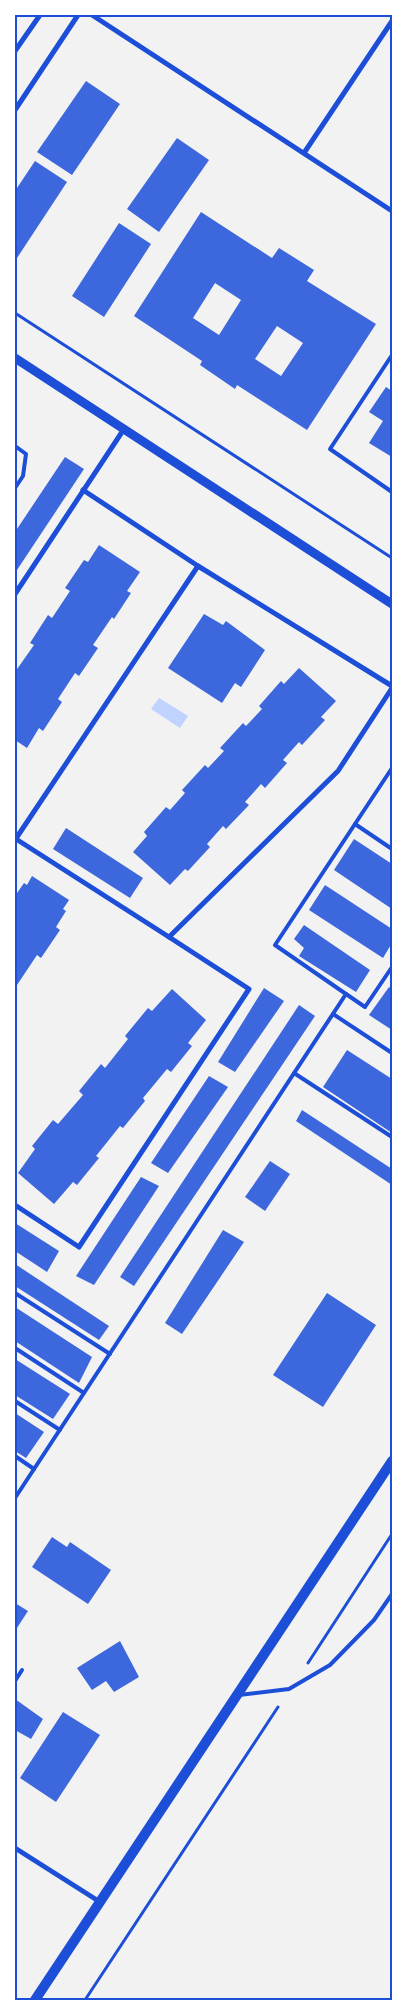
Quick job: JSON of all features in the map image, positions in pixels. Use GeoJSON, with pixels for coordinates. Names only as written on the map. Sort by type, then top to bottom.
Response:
{"type":"FeatureCollection","features":[{"type":"Feature","properties":{"kind":"main road"},"geometry":{"type":"LineString","coordinates":[[35,2000],[392,1461]]}},
{"type":"Feature","properties":{"kind":"street"},"geometry":{"type":"LineString","coordinates":[[15,51],[40,15]]}},
{"type":"Feature","properties":{"kind":"street"},"geometry":{"type":"LineString","coordinates":[[15,110],[78,15]]}},
{"type":"Feature","properties":{"kind":"street"},"geometry":{"type":"LineString","coordinates":[[92,15],[392,210]]}},
{"type":"Feature","properties":{"kind":"street"},"geometry":{"type":"LineString","coordinates":[[304,153],[392,21]]}},
{"type":"Feature","properties":{"kind":"street"},"geometry":{"type":"LineString","coordinates":[[15,358],[392,604]]}},
{"type":"Feature","properties":{"kind":"street"},"geometry":{"type":"LineString","coordinates":[[15,594],[124,429]]}},
{"type":"Feature","properties":{"kind":"street"},"geometry":{"type":"LineString","coordinates":[[83,490],[198,566],[392,687],[338,771],[169,938]]}},
{"type":"Feature","properties":{"kind":"street"},"geometry":{"type":"LineString","coordinates":[[15,1206],[80,1247],[249,989],[15,839],[198,566]]}},
{"type":"Feature","properties":{"kind":"street"},"geometry":{"type":"LineString","coordinates":[[15,1848],[100,1902]]}},
{"type":"Feature","properties":{"kind":"lane"},"geometry":{"type":"LineString","coordinates":[[392,355],[330,449],[392,492]]}},
{"type":"Feature","properties":{"kind":"lane"},"geometry":{"type":"LineString","coordinates":[[15,446],[26,454],[23,476],[15,488]]}},
{"type":"Feature","properties":{"kind":"lane"},"geometry":{"type":"LineString","coordinates":[[392,768],[275,945],[365,1007],[392,967]]}},
{"type":"Feature","properties":{"kind":"lane"},"geometry":{"type":"LineString","coordinates":[[355,824],[392,849]]}},
{"type":"Feature","properties":{"kind":"lane"},"geometry":{"type":"LineString","coordinates":[[15,1498],[346,994]]}},
{"type":"Feature","properties":{"kind":"lane"},"geometry":{"type":"LineString","coordinates":[[333,1014],[392,1053]]}},
{"type":"Feature","properties":{"kind":"lane"},"geometry":{"type":"LineString","coordinates":[[294,1073],[392,1137]]}},
{"type":"Feature","properties":{"kind":"lane"},"geometry":{"type":"LineString","coordinates":[[15,1293],[110,1354]]}},
{"type":"Feature","properties":{"kind":"lane"},"geometry":{"type":"LineString","coordinates":[[15,1348],[84,1393]]}},
{"type":"Feature","properties":{"kind":"lane"},"geometry":{"type":"LineString","coordinates":[[15,1401],[60,1430]]}},
{"type":"Feature","properties":{"kind":"lane"},"geometry":{"type":"LineString","coordinates":[[15,1456],[34,1469]]}},
{"type":"Feature","properties":{"kind":"lane"},"geometry":{"type":"LineString","coordinates":[[236,1696],[289,1690],[330,1665],[374,1620],[392,1594]]}},
{"type":"Feature","properties":{"kind":"lane"},"geometry":{"type":"LineString","coordinates":[[15,1681],[22,1670]]}},
{"type":"Feature","properties":{"kind":"path"},"geometry":{"type":"LineString","coordinates":[[15,312],[392,558]]}},
{"type":"Feature","properties":{"kind":"path"},"geometry":{"type":"LineString","coordinates":[[308,1663],[392,1534]]}},
{"type":"Feature","properties":{"kind":"path"},"geometry":{"type":"LineString","coordinates":[[85,2000],[278,1707]]}},
{"type":"Feature","properties":{"kind":"water"},"geometry":{"type":"Polygon","coordinates":[[[159,698],[188,716],[180,728],[151,709],[159,698]]]}},
{"type":"Feature","properties":{"kind":"building"},"geometry":{"type":"Polygon","coordinates":[[[86,81],[120,104],[72,175],[37,152],[86,81]]]}},
{"type":"Feature","properties":{"kind":"building"},"geometry":{"type":"Polygon","coordinates":[[[177,138],[209,160],[159,232],[127,209],[177,138]]]}},
{"type":"Feature","properties":{"kind":"building"},"geometry":{"type":"Polygon","coordinates":[[[35,161],[67,182],[17,258],[15,256],[15,191],[35,161]]]}},
{"type":"Feature","properties":{"kind":"building"},"geometry":{"type":"Polygon","coordinates":[[[201,212],[272,258],[279,248],[314,270],[307,281],[376,324],[307,430],[237,385],[235,389],[200,365],[202,361],[134,316],[201,212]],[[215,283],[193,318],[219,335],[241,300],[215,283]],[[277,326],[255,359],[281,376],[303,343],[277,326]]]}},
{"type":"Feature","properties":{"kind":"building"},"geometry":{"type":"Polygon","coordinates":[[[119,223],[151,244],[104,317],[72,296],[119,223]]]}},
{"type":"Feature","properties":{"kind":"building"},"geometry":{"type":"Polygon","coordinates":[[[386,387],[392,391],[392,457],[369,443],[383,421],[369,412],[386,387]]]}},
{"type":"Feature","properties":{"kind":"building"},"geometry":{"type":"Polygon","coordinates":[[[65,457],[84,469],[15,573],[15,532],[65,457]]]}},
{"type":"Feature","properties":{"kind":"building"},"geometry":{"type":"Polygon","coordinates":[[[99,545],[140,572],[127,591],[131,593],[114,619],[112,617],[93,645],[98,648],[79,676],[75,673],[58,699],[62,702],[43,731],[39,728],[27,748],[15,740],[15,672],[34,645],[30,643],[48,615],[52,618],[70,591],[65,588],[84,560],[88,562],[99,545]]]}},
{"type":"Feature","properties":{"kind":"building"},"geometry":{"type":"Polygon","coordinates":[[[204,614],[223,625],[226,621],[265,650],[241,687],[235,683],[222,703],[168,668],[204,614]]]}},
{"type":"Feature","properties":{"kind":"building"},"geometry":{"type":"Polygon","coordinates":[[[299,668],[336,701],[321,717],[325,720],[302,745],[299,742],[283,760],[287,763],[265,788],[261,784],[245,802],[249,805],[226,829],[223,826],[207,844],[210,847],[188,871],[185,869],[170,885],[133,852],[147,836],[144,832],[166,807],[170,810],[185,793],[182,790],[205,765],[208,768],[224,751],[220,748],[243,723],[246,726],[262,709],[259,706],[281,681],[284,684],[299,668]]]}},
{"type":"Feature","properties":{"kind":"building"},"geometry":{"type":"Polygon","coordinates":[[[66,828],[143,878],[130,898],[53,849],[66,828]]]}},
{"type":"Feature","properties":{"kind":"building"},"geometry":{"type":"Polygon","coordinates":[[[354,839],[392,864],[392,909],[334,870],[354,839]]]}},
{"type":"Feature","properties":{"kind":"building"},"geometry":{"type":"Polygon","coordinates":[[[32,876],[69,900],[63,909],[66,911],[56,927],[60,930],[41,958],[37,955],[15,988],[15,896],[24,883],[27,885],[32,876]]]}},
{"type":"Feature","properties":{"kind":"building"},"geometry":{"type":"Polygon","coordinates":[[[325,885],[392,929],[392,943],[383,958],[309,910],[325,885]]]}},
{"type":"Feature","properties":{"kind":"building"},"geometry":{"type":"Polygon","coordinates":[[[304,925],[370,970],[356,992],[299,956],[304,948],[294,939],[304,925]]]}},
{"type":"Feature","properties":{"kind":"building"},"geometry":{"type":"Polygon","coordinates":[[[389,987],[392,989],[392,1030],[369,1015],[389,987]]]}},
{"type":"Feature","properties":{"kind":"building"},"geometry":{"type":"Polygon","coordinates":[[[264,988],[284,1001],[235,1072],[218,1062],[264,988]]]}},
{"type":"Feature","properties":{"kind":"building"},"geometry":{"type":"Polygon","coordinates":[[[172,989],[206,1020],[188,1043],[192,1046],[171,1072],[167,1069],[143,1098],[145,1101],[123,1128],[120,1126],[96,1156],[99,1158],[77,1185],[73,1182],[54,1204],[18,1173],[35,1149],[32,1146],[53,1120],[58,1124],[83,1095],[79,1091],[101,1064],[105,1068],[128,1039],[125,1036],[148,1008],[152,1011],[172,989]]]}},
{"type":"Feature","properties":{"kind":"building"},"geometry":{"type":"Polygon","coordinates":[[[299,1005],[315,1016],[134,1286],[120,1277],[299,1005]]]}},
{"type":"Feature","properties":{"kind":"building"},"geometry":{"type":"Polygon","coordinates":[[[347,1050],[392,1079],[392,1133],[323,1087],[347,1050]]]}},
{"type":"Feature","properties":{"kind":"building"},"geometry":{"type":"Polygon","coordinates":[[[209,1076],[228,1087],[168,1173],[151,1163],[209,1076]]]}},
{"type":"Feature","properties":{"kind":"building"},"geometry":{"type":"Polygon","coordinates":[[[302,1110],[392,1169],[392,1185],[296,1121],[302,1110]]]}},
{"type":"Feature","properties":{"kind":"building"},"geometry":{"type":"Polygon","coordinates":[[[270,1161],[290,1174],[265,1211],[245,1197],[270,1161]]]}},
{"type":"Feature","properties":{"kind":"building"},"geometry":{"type":"Polygon","coordinates":[[[141,1177],[159,1186],[94,1285],[76,1276],[141,1177]]]}},
{"type":"Feature","properties":{"kind":"building"},"geometry":{"type":"Polygon","coordinates":[[[15,1223],[59,1251],[47,1272],[15,1251],[15,1223]]]}},
{"type":"Feature","properties":{"kind":"building"},"geometry":{"type":"Polygon","coordinates":[[[223,1230],[244,1242],[182,1334],[165,1323],[223,1230]]]}},
{"type":"Feature","properties":{"kind":"building"},"geometry":{"type":"Polygon","coordinates":[[[15,1264],[109,1326],[99,1340],[15,1286],[15,1264]]]}},
{"type":"Feature","properties":{"kind":"building"},"geometry":{"type":"Polygon","coordinates":[[[327,1293],[376,1325],[323,1407],[273,1375],[327,1293]]]}},
{"type":"Feature","properties":{"kind":"building"},"geometry":{"type":"Polygon","coordinates":[[[15,1307],[92,1357],[79,1383],[15,1341],[15,1307]]]}},
{"type":"Feature","properties":{"kind":"building"},"geometry":{"type":"Polygon","coordinates":[[[15,1359],[70,1394],[53,1419],[15,1395],[15,1359]]]}},
{"type":"Feature","properties":{"kind":"building"},"geometry":{"type":"Polygon","coordinates":[[[15,1413],[44,1432],[26,1458],[15,1451],[15,1413]]]}},
{"type":"Feature","properties":{"kind":"building"},"geometry":{"type":"Polygon","coordinates":[[[52,1537],[67,1547],[70,1542],[111,1570],[88,1604],[32,1567],[52,1537]]]}},
{"type":"Feature","properties":{"kind":"building"},"geometry":{"type":"Polygon","coordinates":[[[15,1603],[28,1611],[15,1631],[15,1603]]]}},
{"type":"Feature","properties":{"kind":"building"},"geometry":{"type":"Polygon","coordinates":[[[120,1641],[139,1677],[114,1692],[106,1681],[92,1690],[77,1668],[120,1641]]]}},
{"type":"Feature","properties":{"kind":"building"},"geometry":{"type":"Polygon","coordinates":[[[15,1699],[43,1719],[31,1739],[15,1730],[15,1699]]]}},
{"type":"Feature","properties":{"kind":"building"},"geometry":{"type":"Polygon","coordinates":[[[63,1712],[100,1735],[56,1802],[20,1778],[63,1712]]]}}]}
